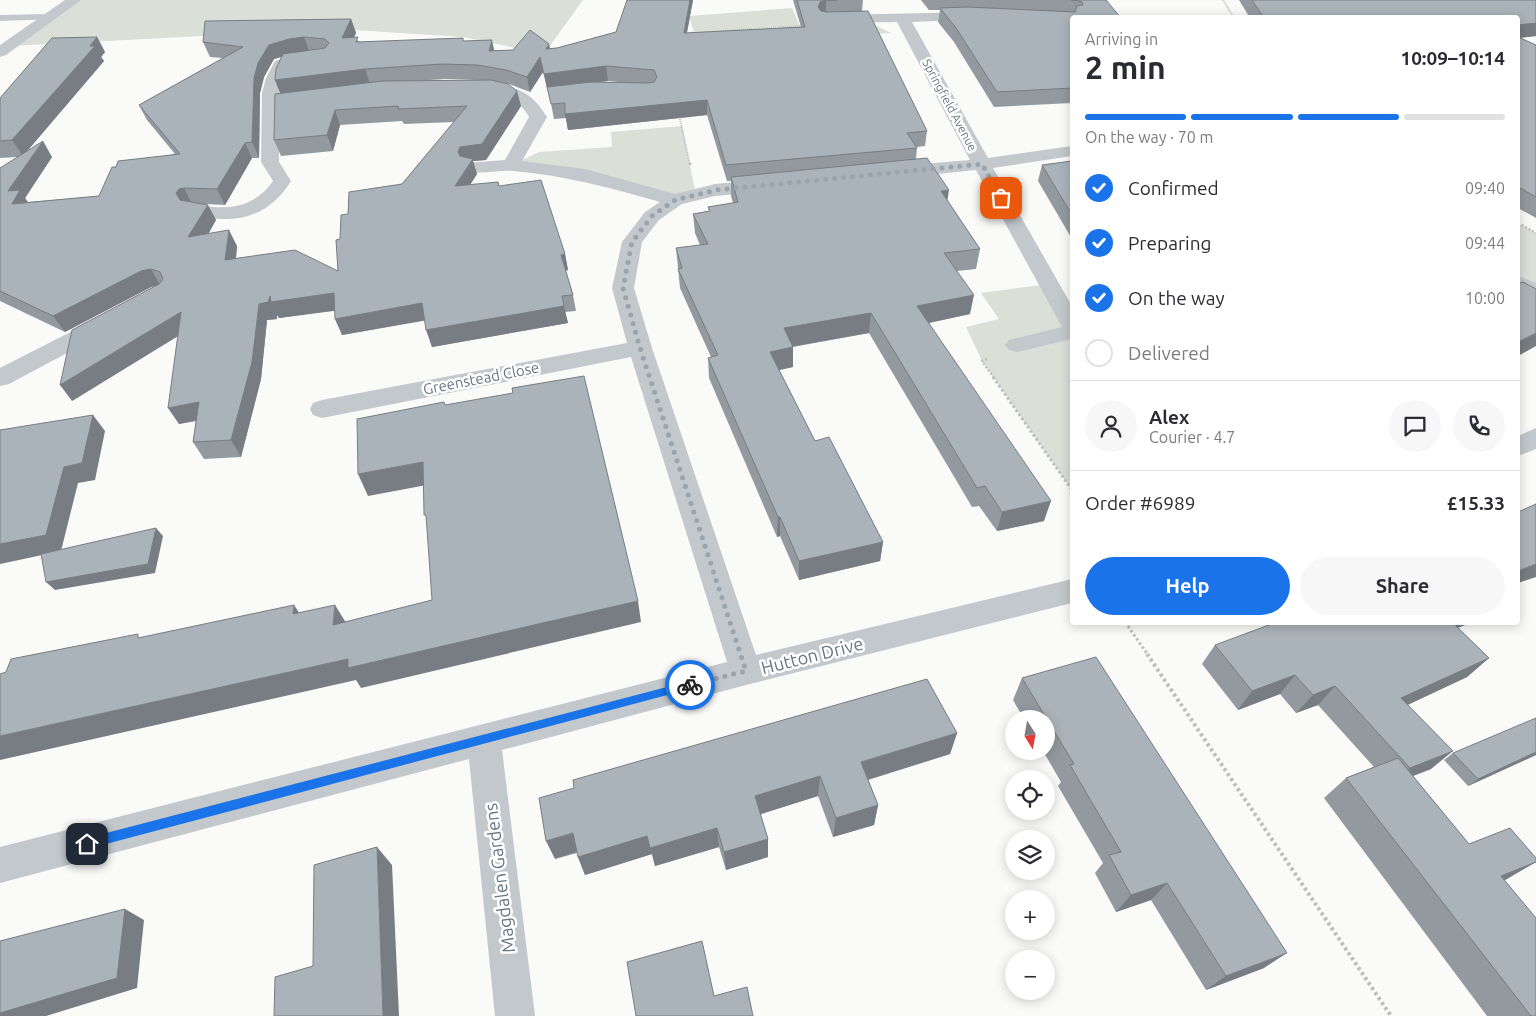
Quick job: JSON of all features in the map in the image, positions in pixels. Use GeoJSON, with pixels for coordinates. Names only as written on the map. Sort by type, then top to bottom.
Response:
{"type":"FeatureCollection","features":[{"type":"Feature","properties":{"kind":"street"},"geometry":{"type":"LineString","coordinates":[[0,52],[74,0]]}},
{"type":"Feature","properties":{"kind":"street"},"geometry":{"type":"LineString","coordinates":[[826,20],[966,15],[995,16]]}},
{"type":"Feature","properties":{"kind":"street","name":"Springfield Avenue"},"geometry":{"type":"LineString","coordinates":[[902,17],[1070,321]]}},
{"type":"Feature","properties":{"kind":"street"},"geometry":{"type":"LineString","coordinates":[[196,210],[228,215],[256,206],[275,193],[282,181],[270,162],[270,96],[273,80],[281,64],[291,60],[324,58]]}},
{"type":"Feature","properties":{"kind":"street"},"geometry":{"type":"LineString","coordinates":[[463,87],[500,90],[514,93],[528,100],[538,117],[511,165]]}},
{"type":"Feature","properties":{"kind":"street"},"geometry":{"type":"LineString","coordinates":[[271,103],[331,95]]}},
{"type":"Feature","properties":{"kind":"street"},"geometry":{"type":"LineString","coordinates":[[528,100],[545,96]]}},
{"type":"Feature","properties":{"kind":"street"},"geometry":{"type":"LineString","coordinates":[[873,174],[982,164],[1070,151]]}},
{"type":"Feature","properties":{"kind":"street"},"geometry":{"type":"LineString","coordinates":[[472,168],[511,165],[585,175],[686,197]]}},
{"type":"Feature","properties":{"kind":"street"},"geometry":{"type":"LineString","coordinates":[[746,671],[640,348],[623,288],[632,242],[652,216],[686,197],[716,190],[784,183]]}},
{"type":"Feature","properties":{"kind":"street"},"geometry":{"type":"LineString","coordinates":[[1520,283],[1536,292]]}},
{"type":"Feature","properties":{"kind":"street"},"geometry":{"type":"LineString","coordinates":[[0,378],[126,312]]}},
{"type":"Feature","properties":{"kind":"street"},"geometry":{"type":"LineString","coordinates":[[1017,345],[1070,332]]}},
{"type":"Feature","properties":{"kind":"street","name":"Greenstead Close"},"geometry":{"type":"LineString","coordinates":[[322,408],[640,348]]}},
{"type":"Feature","properties":{"kind":"street"},"geometry":{"type":"LineString","coordinates":[[1520,446],[1536,437]]}},
{"type":"Feature","properties":{"kind":"street","name":"Hutton Drive"},"geometry":{"type":"LineString","coordinates":[[0,866],[746,671],[1070,592]]}},
{"type":"Feature","properties":{"kind":"street","name":"Magdalen Gardens"},"geometry":{"type":"LineString","coordinates":[[484,740],[515,1016]]}},
{"type":"Feature","properties":{"kind":"lane"},"geometry":{"type":"LineString","coordinates":[[0,18],[51,17]]}},
{"type":"Feature","properties":{"kind":"path"},"geometry":{"type":"LineString","coordinates":[[1223,0],[1232,15]]}},
{"type":"Feature","properties":{"kind":"path"},"geometry":{"type":"LineString","coordinates":[[713,32],[828,24],[826,20]]}},
{"type":"Feature","properties":{"kind":"path"},"geometry":{"type":"LineString","coordinates":[[679,113],[686,197]]}},
{"type":"Feature","properties":{"kind":"path"},"geometry":{"type":"LineString","coordinates":[[1520,224],[1536,233]]}},
{"type":"Feature","properties":{"kind":"path"},"geometry":{"type":"LineString","coordinates":[[1017,345],[982,361],[1070,487]]}},
{"type":"Feature","properties":{"kind":"path"},"geometry":{"type":"LineString","coordinates":[[1127,625],[1391,1016]]}},
{"type":"Feature","properties":{"kind":"shaded area"},"geometry":{"type":"Polygon","coordinates":[[[74,0],[583,0],[544,54],[463,37],[338,29],[10,46],[74,0]]]}},
{"type":"Feature","properties":{"kind":"shaded area"},"geometry":{"type":"Polygon","coordinates":[[[792,8],[800,26],[869,22],[891,33],[783,40],[778,27],[694,33],[689,16],[792,8]]]}},
{"type":"Feature","properties":{"kind":"shaded area"},"geometry":{"type":"Polygon","coordinates":[[[682,126],[696,195],[675,200],[511,165],[539,152],[612,147],[611,132],[682,126]]]}},
{"type":"Feature","properties":{"kind":"shaded area"},"geometry":{"type":"Polygon","coordinates":[[[1520,224],[1536,233],[1536,292],[1520,283],[1520,224]]]}},
{"type":"Feature","properties":{"kind":"shaded area"},"geometry":{"type":"Polygon","coordinates":[[[1049,284],[1070,321],[1070,487],[982,361],[966,327],[999,319],[981,293],[1049,284]]]}},
{"type":"Feature","properties":{"kind":"building"},"geometry":{"type":"Polygon","coordinates":[[[627,0],[690,0],[684,33],[805,27],[797,0],[826,0],[820,2],[818,7],[821,11],[827,12],[868,11],[927,131],[907,133],[917,148],[726,165],[707,100],[565,114],[565,103],[551,104],[547,87],[591,82],[648,83],[654,82],[657,77],[654,70],[606,66],[544,74],[540,57],[527,77],[506,70],[477,65],[442,64],[365,69],[275,80],[276,69],[283,54],[325,48],[329,43],[325,39],[304,37],[289,39],[269,45],[258,63],[254,78],[252,142],[245,143],[217,189],[184,188],[179,189],[176,193],[180,200],[208,205],[188,237],[229,230],[225,260],[295,250],[338,271],[336,240],[340,239],[341,215],[348,214],[349,192],[402,184],[467,106],[399,109],[398,106],[335,110],[327,135],[274,140],[275,94],[382,81],[491,80],[508,84],[517,91],[482,144],[460,147],[458,152],[460,156],[473,159],[455,186],[498,182],[499,186],[541,180],[565,254],[561,255],[573,295],[562,296],[564,306],[426,330],[422,303],[335,319],[334,293],[271,302],[270,296],[268,302],[259,304],[252,362],[231,440],[193,442],[199,402],[168,408],[181,312],[60,385],[72,330],[159,284],[163,279],[160,272],[151,269],[141,271],[53,316],[0,291],[0,168],[43,141],[8,191],[20,190],[12,204],[99,196],[112,167],[116,167],[118,161],[180,154],[139,105],[243,47],[203,42],[205,21],[351,19],[342,38],[358,37],[356,42],[463,38],[463,41],[492,40],[489,51],[513,50],[530,30],[549,44],[546,49],[557,48],[616,32],[627,0]]]}},
{"type":"Feature","properties":{"kind":"building"},"geometry":{"type":"Polygon","coordinates":[[[1075,0],[1106,0],[1118,15],[1070,15],[1070,88],[997,92],[956,28],[940,8],[968,7],[1075,12],[1077,6],[1083,5],[1082,2],[1075,0]]]}},
{"type":"Feature","properties":{"kind":"building"},"geometry":{"type":"Polygon","coordinates":[[[1252,0],[1536,0],[1536,23],[1520,25],[1520,15],[1262,15],[1252,0]]]}},
{"type":"Feature","properties":{"kind":"building"},"geometry":{"type":"Polygon","coordinates":[[[97,37],[90,46],[95,46],[12,140],[0,141],[0,98],[52,38],[97,37]]]}},
{"type":"Feature","properties":{"kind":"building"},"geometry":{"type":"Polygon","coordinates":[[[1520,38],[1536,45],[1536,197],[1520,188],[1520,38]]]}},
{"type":"Feature","properties":{"kind":"building"},"geometry":{"type":"Polygon","coordinates":[[[927,158],[949,190],[941,191],[980,249],[944,253],[974,295],[917,306],[1051,501],[1002,512],[985,486],[977,488],[871,313],[784,328],[793,347],[770,352],[815,441],[829,437],[883,542],[799,561],[708,358],[718,355],[678,269],[682,268],[676,248],[708,244],[693,214],[710,211],[708,207],[738,202],[731,177],[927,158]]]}},
{"type":"Feature","properties":{"kind":"building"},"geometry":{"type":"Polygon","coordinates":[[[1070,161],[1070,212],[1042,165],[1070,161]]]}},
{"type":"Feature","properties":{"kind":"building"},"geometry":{"type":"Polygon","coordinates":[[[1523,282],[1536,289],[1536,333],[1520,341],[1520,283],[1523,282]]]}},
{"type":"Feature","properties":{"kind":"building"},"geometry":{"type":"Polygon","coordinates":[[[584,376],[638,601],[348,668],[348,659],[0,736],[0,674],[6,672],[11,659],[138,634],[138,638],[294,605],[293,614],[335,605],[333,625],[432,600],[426,515],[424,515],[423,462],[358,474],[357,419],[444,402],[445,405],[513,393],[512,388],[584,376]]]}},
{"type":"Feature","properties":{"kind":"building"},"geometry":{"type":"Polygon","coordinates":[[[93,415],[82,463],[64,467],[46,535],[0,544],[0,430],[93,415]]]}},
{"type":"Feature","properties":{"kind":"building"},"geometry":{"type":"Polygon","coordinates":[[[1536,504],[1536,564],[1520,570],[1520,511],[1536,504]]]}},
{"type":"Feature","properties":{"kind":"building"},"geometry":{"type":"Polygon","coordinates":[[[156,528],[148,564],[46,582],[41,554],[156,528]]]}},
{"type":"Feature","properties":{"kind":"building"},"geometry":{"type":"Polygon","coordinates":[[[1269,625],[1455,625],[1489,658],[1401,698],[1453,751],[1410,768],[1335,686],[1313,695],[1295,675],[1252,691],[1215,645],[1269,625]]]}},
{"type":"Feature","properties":{"kind":"building"},"geometry":{"type":"Polygon","coordinates":[[[1096,657],[1287,953],[1226,976],[1167,883],[1131,895],[1109,855],[1121,852],[1070,765],[1074,764],[1055,733],[1055,710],[1041,710],[1022,678],[1096,657]]]}},
{"type":"Feature","properties":{"kind":"building"},"geometry":{"type":"Polygon","coordinates":[[[927,679],[957,733],[861,762],[878,805],[836,818],[820,776],[755,796],[768,839],[724,852],[717,828],[650,848],[647,836],[578,857],[573,833],[546,841],[539,798],[574,788],[573,780],[927,679]]]}},
{"type":"Feature","properties":{"kind":"building"},"geometry":{"type":"Polygon","coordinates":[[[1536,718],[1536,752],[1478,779],[1453,753],[1536,718]]]}},
{"type":"Feature","properties":{"kind":"building"},"geometry":{"type":"Polygon","coordinates":[[[1398,758],[1469,844],[1510,828],[1536,858],[1536,862],[1501,876],[1536,918],[1536,1016],[1531,1016],[1346,778],[1398,758]]]}},
{"type":"Feature","properties":{"kind":"building"},"geometry":{"type":"Polygon","coordinates":[[[377,847],[383,1016],[274,1016],[275,977],[313,966],[314,865],[377,847]]]}},
{"type":"Feature","properties":{"kind":"building"},"geometry":{"type":"Polygon","coordinates":[[[125,909],[117,978],[0,1013],[0,941],[125,909]]]}},
{"type":"Feature","properties":{"kind":"building"},"geometry":{"type":"Polygon","coordinates":[[[702,941],[714,996],[747,987],[753,1016],[636,1016],[627,962],[702,941]]]}},
{"type":"Feature","properties":{"kind":"way so far"},"geometry":{"type":"LineString","coordinates":[[690,685],[746,671],[640,348],[623,288],[632,242],[652,216],[675,200],[716,190],[982,164],[1001,198]]}},
{"type":"Feature","properties":{"kind":"route"},"geometry":{"type":"LineString","coordinates":[[87,844],[690,685]]}}]}
